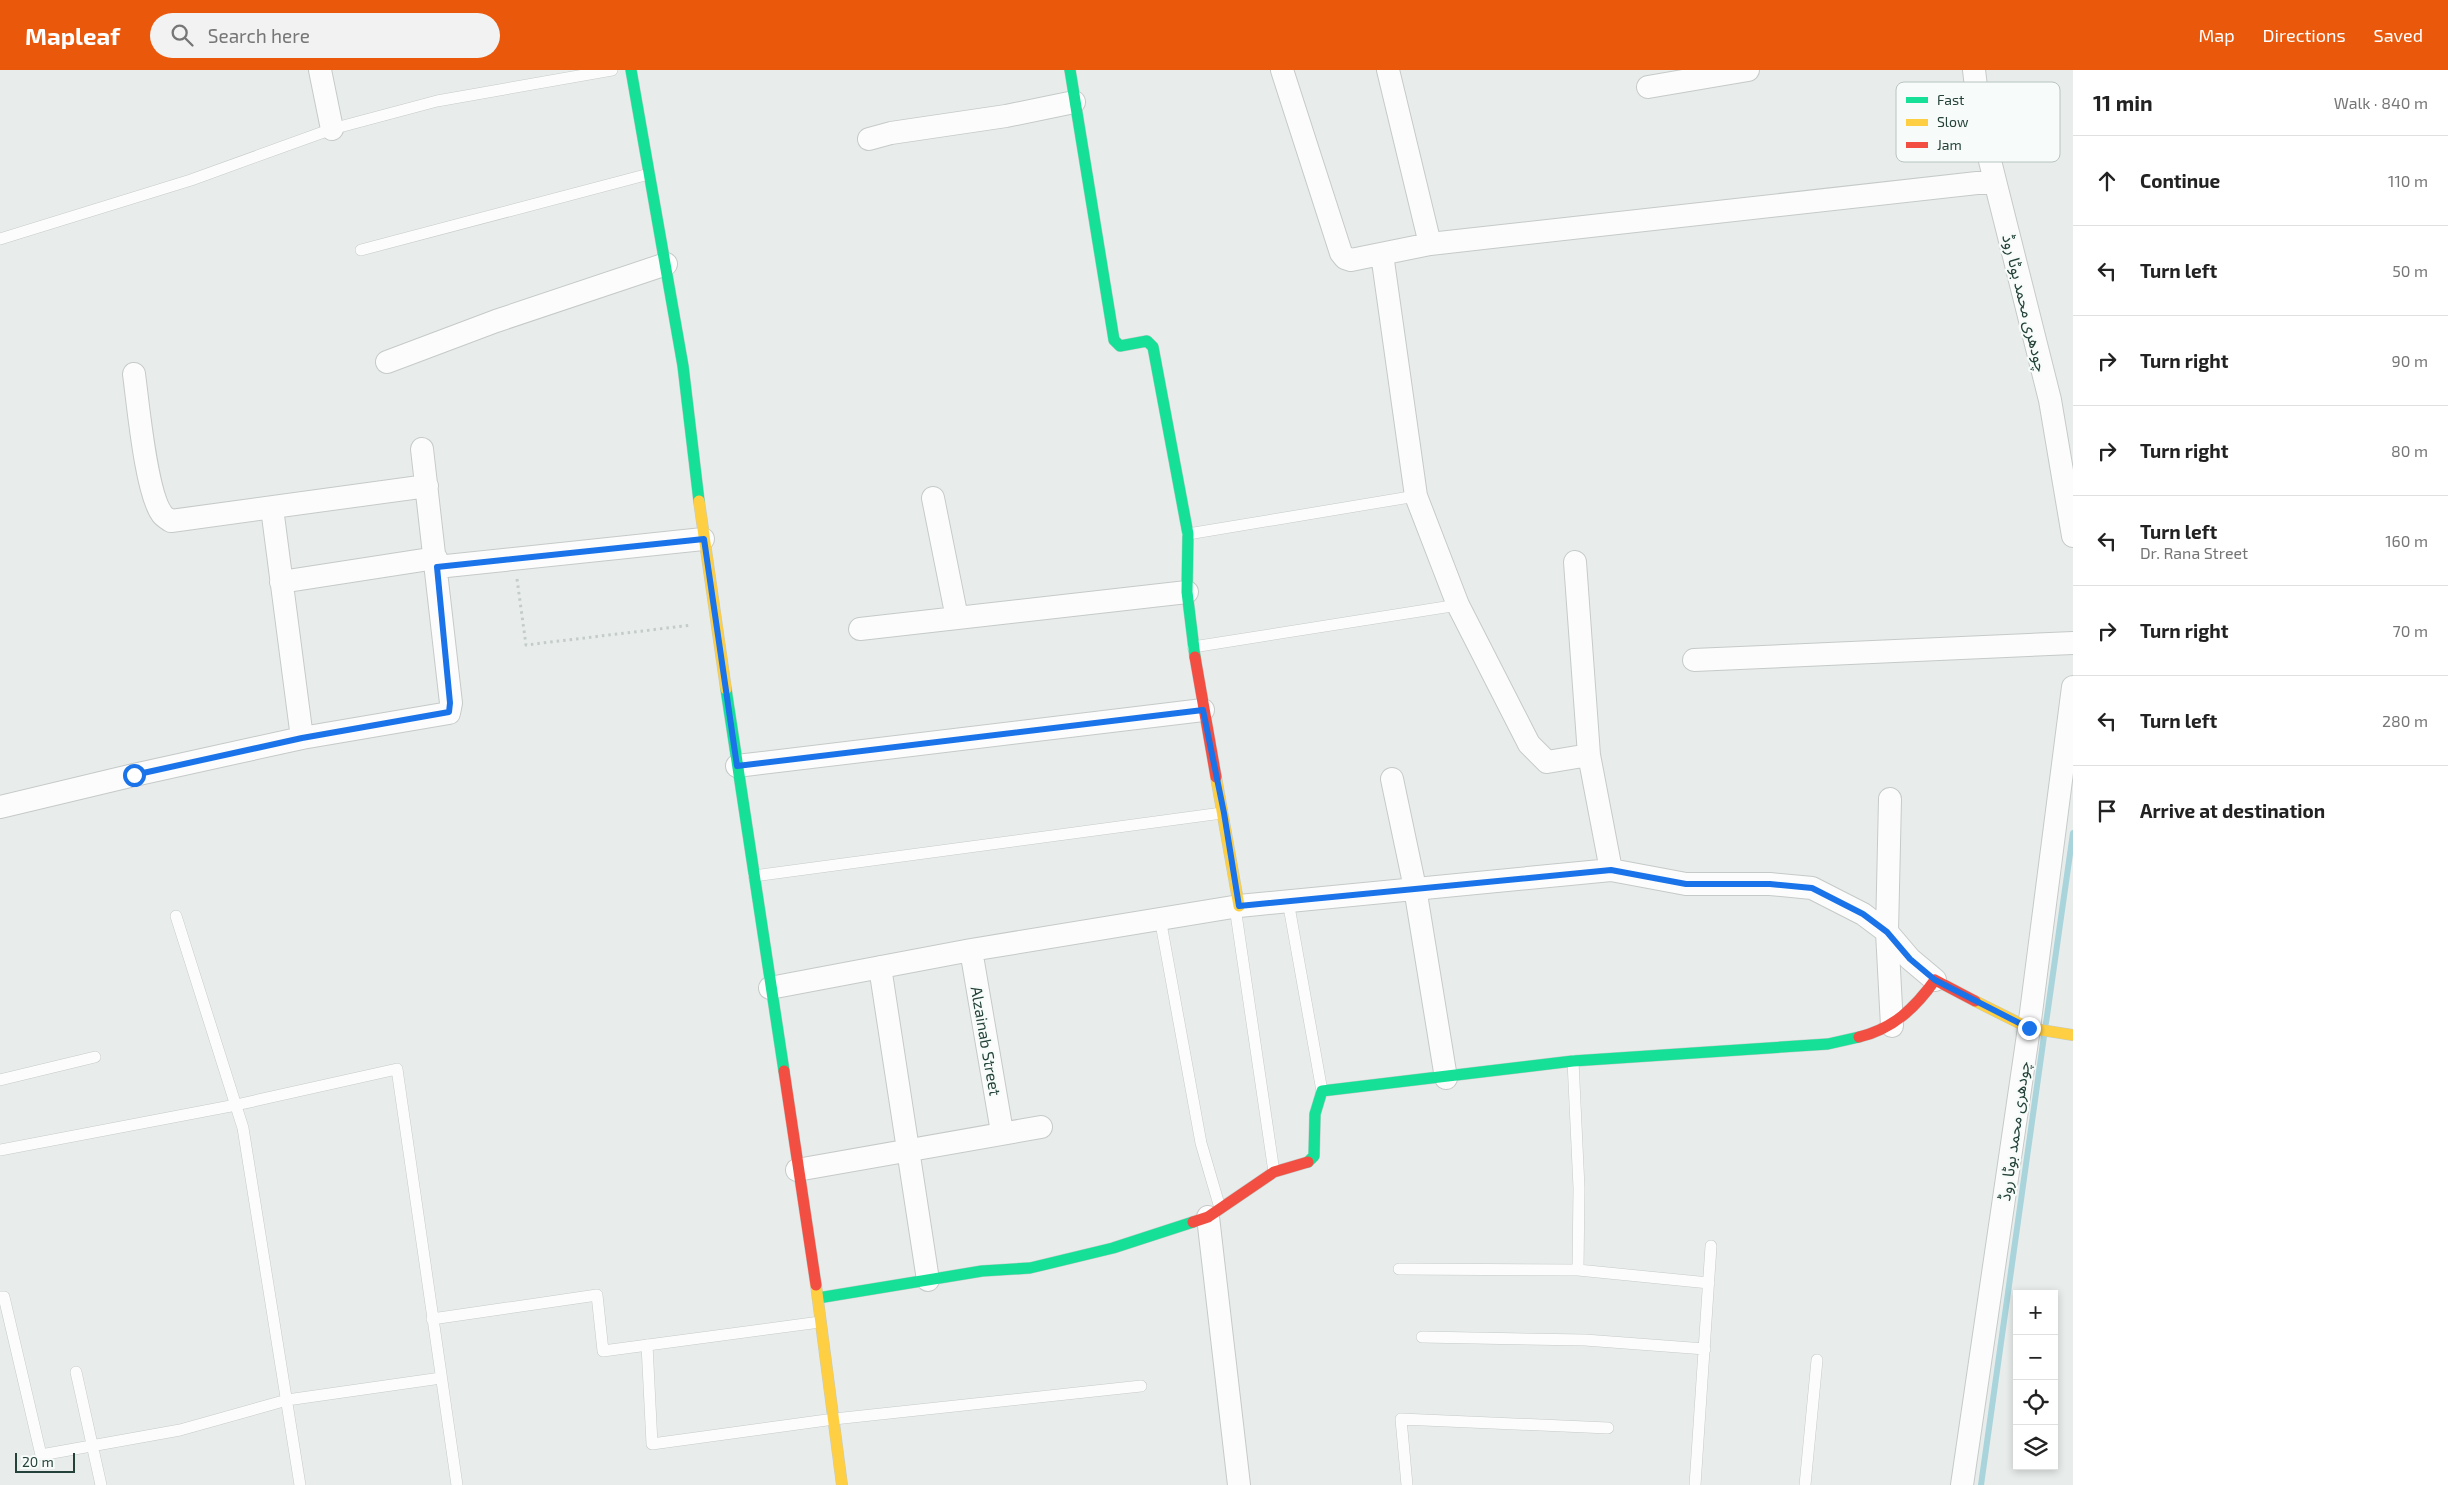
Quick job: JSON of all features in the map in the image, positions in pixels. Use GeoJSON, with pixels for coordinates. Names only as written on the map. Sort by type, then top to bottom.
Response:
{"type":"FeatureCollection","features":[{"type":"Feature","properties":{"kind":"street"},"geometry":{"type":"LineString","coordinates":[[320,70],[332,129]]}},
{"type":"Feature","properties":{"kind":"street"},"geometry":{"type":"LineString","coordinates":[[631,70],[651,173],[683,366],[704,539],[818,1298],[842,1485]]}},
{"type":"Feature","properties":{"kind":"street"},"geometry":{"type":"LineString","coordinates":[[1070,70],[1114,340],[1120,346],[1148,341],[1153,347],[1188,534],[1186,592],[1193,647],[1203,710],[1224,813],[1237,907]]}},
{"type":"Feature","properties":{"kind":"street"},"geometry":{"type":"LineString","coordinates":[[1282,70],[1341,253],[1345,258],[1351,260],[1430,244],[1995,181]]}},
{"type":"Feature","properties":{"kind":"street"},"geometry":{"type":"LineString","coordinates":[[1388,70],[1430,244]]}},
{"type":"Feature","properties":{"kind":"street"},"geometry":{"type":"LineString","coordinates":[[1648,87],[1748,70]]}},
{"type":"Feature","properties":{"kind":"street"},"geometry":{"type":"LineString","coordinates":[[868,139],[891,133],[1006,116],[1074,102]]}},
{"type":"Feature","properties":{"kind":"street","name":"چودھری محمد بوٹا روڈ"},"geometry":{"type":"LineString","coordinates":[[1990,162],[2050,400],[2073,536]]}},
{"type":"Feature","properties":{"kind":"street"},"geometry":{"type":"LineString","coordinates":[[1382,254],[1416,496],[1458,605],[1529,744],[1546,762],[1589,755]]}},
{"type":"Feature","properties":{"kind":"street"},"geometry":{"type":"LineString","coordinates":[[387,362],[496,322],[666,264]]}},
{"type":"Feature","properties":{"kind":"street"},"geometry":{"type":"LineString","coordinates":[[134,374],[148,474],[157,505],[162,515],[171,521],[427,486]]}},
{"type":"Feature","properties":{"kind":"street"},"geometry":{"type":"LineString","coordinates":[[0,807],[302,738],[449,712],[450,703],[436,563],[422,449]]}},
{"type":"Feature","properties":{"kind":"street"},"geometry":{"type":"LineString","coordinates":[[933,498],[957,618]]}},
{"type":"Feature","properties":{"kind":"street"},"geometry":{"type":"LineString","coordinates":[[272,508],[302,738]]}},
{"type":"Feature","properties":{"kind":"street"},"geometry":{"type":"LineString","coordinates":[[281,582],[436,563],[514,559],[704,539]]}},
{"type":"Feature","properties":{"kind":"street"},"geometry":{"type":"LineString","coordinates":[[1575,562],[1589,755],[1611,870]]}},
{"type":"Feature","properties":{"kind":"street"},"geometry":{"type":"LineString","coordinates":[[860,629],[1186,592]]}},
{"type":"Feature","properties":{"kind":"street"},"geometry":{"type":"LineString","coordinates":[[1694,660],[2073,643]]}},
{"type":"Feature","properties":{"kind":"street","name":"چودھری محمد بوٹا روڈ"},"geometry":{"type":"LineString","coordinates":[[1962,1485],[2029,1028],[2073,687]]}},
{"type":"Feature","properties":{"kind":"street"},"geometry":{"type":"LineString","coordinates":[[737,766],[1203,710]]}},
{"type":"Feature","properties":{"kind":"street"},"geometry":{"type":"LineString","coordinates":[[1392,779],[1415,888],[1446,1078]]}},
{"type":"Feature","properties":{"kind":"street"},"geometry":{"type":"LineString","coordinates":[[1890,799],[1887,932],[1892,1026]]}},
{"type":"Feature","properties":{"kind":"street"},"geometry":{"type":"LineString","coordinates":[[770,988],[971,950],[1237,907],[1611,870],[1686,884],[1770,884],[1812,888],[1863,914],[1887,932],[1910,959],[1935,980],[2029,1028],[2069,1034]]}},
{"type":"Feature","properties":{"kind":"street","name":"Alzainab Street"},"geometry":{"type":"LineString","coordinates":[[971,950],[1002,1132]]}},
{"type":"Feature","properties":{"kind":"street"},"geometry":{"type":"LineString","coordinates":[[880,967],[928,1280]]}},
{"type":"Feature","properties":{"kind":"street"},"geometry":{"type":"LineString","coordinates":[[818,1298],[982,1271],[1030,1268],[1113,1248],[1214,1213],[1274,1172],[1306,1163],[1314,1156],[1316,1110],[1318,1097],[1322,1091],[1446,1078],[1573,1061],[1828,1044],[1865,1037],[1892,1026],[1919,1004],[1935,980]]}},
{"type":"Feature","properties":{"kind":"street"},"geometry":{"type":"LineString","coordinates":[[798,1170],[1002,1132],[1041,1127]]}},
{"type":"Feature","properties":{"kind":"street"},"geometry":{"type":"LineString","coordinates":[[1214,1213],[1239,1485]]}},
{"type":"Feature","properties":{"kind":"lane"},"geometry":{"type":"LineString","coordinates":[[0,240],[191,180],[332,129],[437,101],[612,70]]}},
{"type":"Feature","properties":{"kind":"lane"},"geometry":{"type":"LineString","coordinates":[[361,250],[651,173]]}},
{"type":"Feature","properties":{"kind":"lane"},"geometry":{"type":"LineString","coordinates":[[1188,534],[1416,496]]}},
{"type":"Feature","properties":{"kind":"lane"},"geometry":{"type":"LineString","coordinates":[[1193,647],[1458,605]]}},
{"type":"Feature","properties":{"kind":"lane"},"geometry":{"type":"LineString","coordinates":[[754,876],[1224,813]]}},
{"type":"Feature","properties":{"kind":"lane"},"geometry":{"type":"LineString","coordinates":[[1288,901],[1322,1091]]}},
{"type":"Feature","properties":{"kind":"lane"},"geometry":{"type":"LineString","coordinates":[[1237,907],[1274,1172]]}},
{"type":"Feature","properties":{"kind":"lane"},"geometry":{"type":"LineString","coordinates":[[176,916],[243,1128],[300,1485]]}},
{"type":"Feature","properties":{"kind":"lane"},"geometry":{"type":"LineString","coordinates":[[1160,918],[1214,1213]]}},
{"type":"Feature","properties":{"kind":"lane"},"geometry":{"type":"LineString","coordinates":[[0,1080],[95,1056]]}},
{"type":"Feature","properties":{"kind":"lane"},"geometry":{"type":"LineString","coordinates":[[1573,1061],[1579,1188],[1578,1270]]}},
{"type":"Feature","properties":{"kind":"lane"},"geometry":{"type":"LineString","coordinates":[[0,1150],[236,1105],[396,1069],[457,1485]]}},
{"type":"Feature","properties":{"kind":"lane"},"geometry":{"type":"LineString","coordinates":[[1695,1485],[1711,1246]]}},
{"type":"Feature","properties":{"kind":"lane"},"geometry":{"type":"LineString","coordinates":[[1399,1269],[1578,1270],[1709,1283]]}},
{"type":"Feature","properties":{"kind":"lane"},"geometry":{"type":"LineString","coordinates":[[432,1319],[597,1296],[603,1351],[820,1322]]}},
{"type":"Feature","properties":{"kind":"lane"},"geometry":{"type":"LineString","coordinates":[[0,1297],[4,1297],[41,1454],[180,1430],[287,1400],[441,1378]]}},
{"type":"Feature","properties":{"kind":"lane"},"geometry":{"type":"LineString","coordinates":[[1422,1337],[1585,1340],[1705,1349]]}},
{"type":"Feature","properties":{"kind":"lane"},"geometry":{"type":"LineString","coordinates":[[647,1345],[652,1444],[834,1419],[1141,1386]]}},
{"type":"Feature","properties":{"kind":"lane"},"geometry":{"type":"LineString","coordinates":[[1805,1485],[1816,1360]]}},
{"type":"Feature","properties":{"kind":"lane"},"geometry":{"type":"LineString","coordinates":[[76,1372],[101,1485]]}},
{"type":"Feature","properties":{"kind":"lane"},"geometry":{"type":"LineString","coordinates":[[1407,1485],[1401,1419],[1608,1428]]}},
{"type":"Feature","properties":{"kind":"path"},"geometry":{"type":"LineString","coordinates":[[514,559],[526,645],[716,622]]}},
{"type":"Feature","properties":{"kind":"waterway"},"geometry":{"type":"LineString","coordinates":[[2046,1023],[2073,833]]}},
{"type":"Feature","properties":{"kind":"waterway"},"geometry":{"type":"LineString","coordinates":[[1981,1485],[2044,1036]]}},
{"type":"Feature","properties":{"kind":"traffic: fast"},"geometry":{"type":"LineString","coordinates":[[631,70],[683,366],[699,501]]}},
{"type":"Feature","properties":{"kind":"traffic: fast"},"geometry":{"type":"LineString","coordinates":[[1070,70],[1114,340],[1120,346],[1147,341],[1153,347],[1188,534],[1187,592],[1195,657]]}},
{"type":"Feature","properties":{"kind":"traffic: fast"},"geometry":{"type":"LineString","coordinates":[[726,689],[784,1071]]}},
{"type":"Feature","properties":{"kind":"traffic: fast"},"geometry":{"type":"LineString","coordinates":[[1308,1162],[1314,1156],[1315,1114],[1322,1091],[1573,1061],[1828,1044],[1859,1037]]}},
{"type":"Feature","properties":{"kind":"traffic: fast"},"geometry":{"type":"LineString","coordinates":[[818,1298],[982,1271],[1030,1268],[1113,1248],[1193,1222]]}},
{"type":"Feature","properties":{"kind":"traffic: slow"},"geometry":{"type":"LineString","coordinates":[[699,501],[726,689]]}},
{"type":"Feature","properties":{"kind":"traffic: slow"},"geometry":{"type":"LineString","coordinates":[[1216,777],[1239,906]]}},
{"type":"Feature","properties":{"kind":"traffic: slow"},"geometry":{"type":"LineString","coordinates":[[1975,1001],[2029,1028],[2073,1035]]}},
{"type":"Feature","properties":{"kind":"traffic: slow"},"geometry":{"type":"LineString","coordinates":[[816,1285],[842,1485]]}},
{"type":"Feature","properties":{"kind":"traffic: jam"},"geometry":{"type":"LineString","coordinates":[[1195,657],[1216,777]]}},
{"type":"Feature","properties":{"kind":"traffic: jam"},"geometry":{"type":"LineString","coordinates":[[1859,1037],[1893,1023],[1919,1000],[1935,980],[1975,1001]]}},
{"type":"Feature","properties":{"kind":"traffic: jam"},"geometry":{"type":"LineString","coordinates":[[784,1071],[816,1285]]}},
{"type":"Feature","properties":{"kind":"traffic: jam"},"geometry":{"type":"LineString","coordinates":[[1193,1222],[1208,1217],[1274,1172],[1308,1162]]}},
{"type":"Feature","properties":{"kind":"route"},"geometry":{"type":"LineString","coordinates":[[134,775],[302,738],[436,716],[449,712],[450,703],[437,567],[704,539],[737,766],[1203,710],[1224,813],[1239,906],[1611,870],[1686,884],[1770,884],[1812,888],[1863,914],[1887,932],[1910,959],[1935,980],[2029,1028]]}}]}
